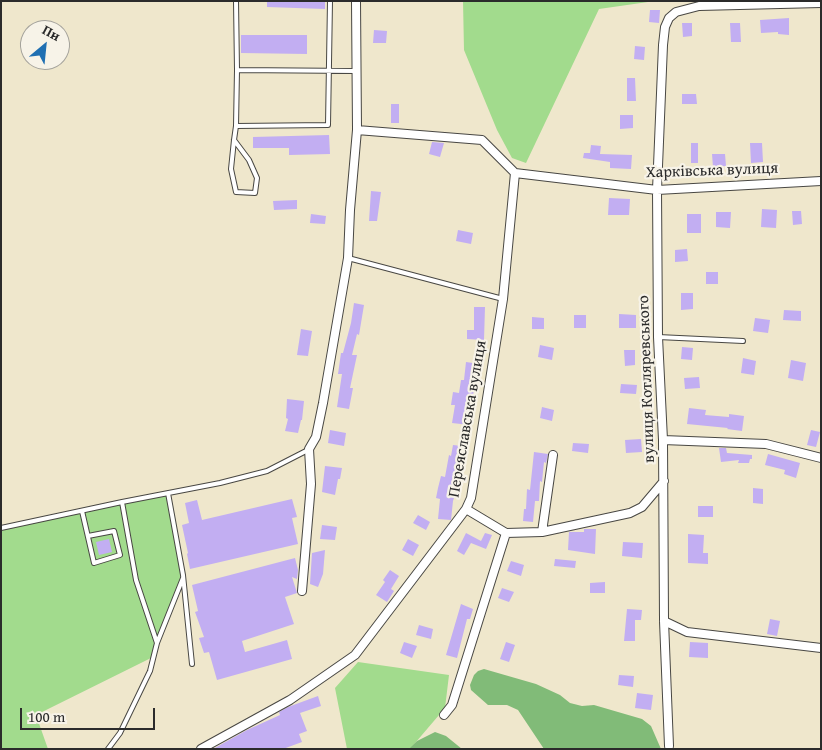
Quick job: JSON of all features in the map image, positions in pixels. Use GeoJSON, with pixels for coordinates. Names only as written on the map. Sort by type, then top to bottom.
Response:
{"type":"FeatureCollection","features":[{"type":"Feature","properties":{"kind":"street"},"geometry":{"type":"LineString","coordinates":[[302,591],[310,484],[309,449],[316,436],[323,403],[348,258],[357,130],[356,1]]}},
{"type":"Feature","properties":{"kind":"street"},"geometry":{"type":"LineString","coordinates":[[699,4],[821,3]]}},
{"type":"Feature","properties":{"kind":"street","name":"вулиця Котляревського"},"geometry":{"type":"LineString","coordinates":[[669,747],[664,621],[664,481],[658,337],[657,190],[665,27],[669,18],[676,12],[699,4]]}},
{"type":"Feature","properties":{"kind":"street"},"geometry":{"type":"LineString","coordinates":[[357,130],[482,140],[515,173]]}},
{"type":"Feature","properties":{"kind":"street","name":"Харківська вулиця"},"geometry":{"type":"LineString","coordinates":[[515,173],[657,190],[821,181]]}},
{"type":"Feature","properties":{"kind":"street","name":"Переяславська вулиця"},"geometry":{"type":"LineString","coordinates":[[201,749],[290,700],[355,655],[466,509],[471,498],[503,299],[515,173]]}},
{"type":"Feature","properties":{"kind":"street"},"geometry":{"type":"LineString","coordinates":[[663,440],[766,444],[821,458]]}},
{"type":"Feature","properties":{"kind":"street"},"geometry":{"type":"LineString","coordinates":[[542,532],[553,455]]}},
{"type":"Feature","properties":{"kind":"street"},"geometry":{"type":"LineString","coordinates":[[466,509],[506,533],[542,532],[630,514],[642,507],[664,481]]}},
{"type":"Feature","properties":{"kind":"street"},"geometry":{"type":"LineString","coordinates":[[444,716],[452,706],[506,533]]}},
{"type":"Feature","properties":{"kind":"street"},"geometry":{"type":"LineString","coordinates":[[664,621],[687,632],[821,648]]}},
{"type":"Feature","properties":{"kind":"lane"},"geometry":{"type":"LineString","coordinates":[[234,140],[249,160],[257,178],[255,193],[236,192],[231,169],[234,140],[236,126],[236,1]]}},
{"type":"Feature","properties":{"kind":"lane"},"geometry":{"type":"LineString","coordinates":[[236,126],[328,125],[330,1]]}},
{"type":"Feature","properties":{"kind":"lane"},"geometry":{"type":"LineString","coordinates":[[237,70],[356,71]]}},
{"type":"Feature","properties":{"kind":"lane"},"geometry":{"type":"LineString","coordinates":[[348,258],[503,299]]}},
{"type":"Feature","properties":{"kind":"lane"},"geometry":{"type":"LineString","coordinates":[[658,337],[743,341]]}},
{"type":"Feature","properties":{"kind":"lane"},"geometry":{"type":"LineString","coordinates":[[1,528],[220,483],[267,471],[309,449]]}},
{"type":"Feature","properties":{"kind":"lane"},"geometry":{"type":"LineString","coordinates":[[168,493],[183,575],[192,664]]}},
{"type":"Feature","properties":{"kind":"lane"},"geometry":{"type":"LineString","coordinates":[[122,502],[136,580],[157,643]]}},
{"type":"Feature","properties":{"kind":"lane"},"geometry":{"type":"LineString","coordinates":[[82,511],[94,563],[120,555],[114,531],[88,536]]}},
{"type":"Feature","properties":{"kind":"lane"},"geometry":{"type":"LineString","coordinates":[[108,749],[120,733],[150,671],[157,643],[183,575]]}},
{"type":"Feature","properties":{"kind":"green space"},"geometry":{"type":"Polygon","coordinates":[[[463,1],[655,1],[599,9],[526,163],[512,158],[497,130],[464,50],[463,1]]]}},
{"type":"Feature","properties":{"kind":"green space"},"geometry":{"type":"Polygon","coordinates":[[[168,493],[183,575],[157,643],[155,656],[36,715],[48,749],[1,749],[1,530],[168,493]]]}},
{"type":"Feature","properties":{"kind":"green space"},"geometry":{"type":"Polygon","coordinates":[[[358,662],[449,675],[445,708],[410,749],[347,749],[335,688],[358,662]]]}},
{"type":"Feature","properties":{"kind":"green space"},"geometry":{"type":"Polygon","coordinates":[[[484,669],[536,684],[560,695],[570,703],[582,706],[594,705],[642,719],[651,726],[661,749],[544,749],[518,710],[507,705],[488,705],[471,690],[470,685],[474,675],[484,669]]]}},
{"type":"Feature","properties":{"kind":"green space"},"geometry":{"type":"Polygon","coordinates":[[[435,732],[446,736],[462,749],[409,749],[417,741],[435,732]]]}},
{"type":"Feature","properties":{"kind":"building"},"geometry":{"type":"Polygon","coordinates":[[[267,1],[325,1],[325,9],[267,7],[267,1]]]}},
{"type":"Feature","properties":{"kind":"building"},"geometry":{"type":"Polygon","coordinates":[[[650,10],[660,10],[659,23],[649,22],[650,10]]]}},
{"type":"Feature","properties":{"kind":"building"},"geometry":{"type":"Polygon","coordinates":[[[789,18],[789,35],[778,34],[778,32],[761,33],[760,20],[789,18]]]}},
{"type":"Feature","properties":{"kind":"building"},"geometry":{"type":"Polygon","coordinates":[[[682,23],[692,23],[692,36],[683,37],[682,23]]]}},
{"type":"Feature","properties":{"kind":"building"},"geometry":{"type":"Polygon","coordinates":[[[730,23],[740,23],[741,42],[731,42],[730,23]]]}},
{"type":"Feature","properties":{"kind":"building"},"geometry":{"type":"Polygon","coordinates":[[[374,30],[387,31],[386,43],[373,43],[374,30]]]}},
{"type":"Feature","properties":{"kind":"building"},"geometry":{"type":"Polygon","coordinates":[[[241,35],[307,35],[307,54],[241,53],[241,35]]]}},
{"type":"Feature","properties":{"kind":"building"},"geometry":{"type":"Polygon","coordinates":[[[635,46],[645,47],[644,60],[634,59],[635,46]]]}},
{"type":"Feature","properties":{"kind":"building"},"geometry":{"type":"Polygon","coordinates":[[[627,78],[635,78],[636,101],[627,101],[627,78]]]}},
{"type":"Feature","properties":{"kind":"building"},"geometry":{"type":"Polygon","coordinates":[[[682,94],[696,94],[697,104],[682,104],[682,94]]]}},
{"type":"Feature","properties":{"kind":"building"},"geometry":{"type":"Polygon","coordinates":[[[391,104],[399,104],[399,123],[391,123],[391,104]]]}},
{"type":"Feature","properties":{"kind":"building"},"geometry":{"type":"Polygon","coordinates":[[[620,115],[633,115],[633,128],[620,129],[620,115]]]}},
{"type":"Feature","properties":{"kind":"building"},"geometry":{"type":"Polygon","coordinates":[[[329,135],[330,154],[289,155],[289,148],[253,148],[253,137],[329,135]]]}},
{"type":"Feature","properties":{"kind":"building"},"geometry":{"type":"Polygon","coordinates":[[[432,142],[444,143],[440,157],[429,154],[432,142]]]}},
{"type":"Feature","properties":{"kind":"building"},"geometry":{"type":"Polygon","coordinates":[[[691,143],[698,143],[698,163],[691,163],[691,143]]]}},
{"type":"Feature","properties":{"kind":"building"},"geometry":{"type":"Polygon","coordinates":[[[750,143],[762,143],[763,162],[751,163],[750,143]]]}},
{"type":"Feature","properties":{"kind":"building"},"geometry":{"type":"Polygon","coordinates":[[[591,145],[601,146],[600,154],[632,155],[631,169],[610,168],[610,162],[583,158],[584,153],[590,153],[591,145]]]}},
{"type":"Feature","properties":{"kind":"building"},"geometry":{"type":"Polygon","coordinates":[[[712,154],[725,154],[726,166],[713,167],[712,154]]]}},
{"type":"Feature","properties":{"kind":"building"},"geometry":{"type":"Polygon","coordinates":[[[371,191],[381,192],[377,221],[369,221],[371,191]]]}},
{"type":"Feature","properties":{"kind":"building"},"geometry":{"type":"Polygon","coordinates":[[[609,198],[630,199],[629,215],[608,215],[609,198]]]}},
{"type":"Feature","properties":{"kind":"building"},"geometry":{"type":"Polygon","coordinates":[[[297,200],[297,209],[274,210],[273,201],[297,200]]]}},
{"type":"Feature","properties":{"kind":"building"},"geometry":{"type":"Polygon","coordinates":[[[762,209],[777,210],[776,228],[761,227],[762,209]]]}},
{"type":"Feature","properties":{"kind":"building"},"geometry":{"type":"Polygon","coordinates":[[[792,211],[801,211],[802,224],[793,225],[792,211]]]}},
{"type":"Feature","properties":{"kind":"building"},"geometry":{"type":"Polygon","coordinates":[[[716,212],[731,212],[730,228],[716,227],[716,212]]]}},
{"type":"Feature","properties":{"kind":"building"},"geometry":{"type":"Polygon","coordinates":[[[311,214],[326,216],[325,224],[310,223],[311,214]]]}},
{"type":"Feature","properties":{"kind":"building"},"geometry":{"type":"Polygon","coordinates":[[[687,214],[701,214],[701,233],[687,233],[687,214]]]}},
{"type":"Feature","properties":{"kind":"building"},"geometry":{"type":"Polygon","coordinates":[[[458,230],[473,233],[471,244],[456,241],[458,230]]]}},
{"type":"Feature","properties":{"kind":"building"},"geometry":{"type":"Polygon","coordinates":[[[687,249],[688,261],[675,262],[675,250],[687,249]]]}},
{"type":"Feature","properties":{"kind":"building"},"geometry":{"type":"Polygon","coordinates":[[[706,272],[718,272],[718,284],[706,284],[706,272]]]}},
{"type":"Feature","properties":{"kind":"building"},"geometry":{"type":"Polygon","coordinates":[[[681,293],[693,293],[693,309],[681,310],[681,293]]]}},
{"type":"Feature","properties":{"kind":"building"},"geometry":{"type":"Polygon","coordinates":[[[354,303],[364,305],[359,335],[357,334],[352,355],[357,355],[350,388],[353,388],[349,409],[337,407],[342,374],[338,374],[341,353],[343,353],[351,323],[354,303]]]}},
{"type":"Feature","properties":{"kind":"building"},"geometry":{"type":"Polygon","coordinates":[[[474,307],[485,307],[484,340],[467,339],[467,330],[474,330],[474,307]]]}},
{"type":"Feature","properties":{"kind":"building"},"geometry":{"type":"Polygon","coordinates":[[[784,310],[801,311],[801,321],[783,320],[784,310]]]}},
{"type":"Feature","properties":{"kind":"building"},"geometry":{"type":"Polygon","coordinates":[[[619,314],[636,315],[636,328],[619,328],[619,314]]]}},
{"type":"Feature","properties":{"kind":"building"},"geometry":{"type":"Polygon","coordinates":[[[574,315],[586,315],[586,328],[574,328],[574,315]]]}},
{"type":"Feature","properties":{"kind":"building"},"geometry":{"type":"Polygon","coordinates":[[[532,317],[544,318],[544,329],[532,329],[532,317]]]}},
{"type":"Feature","properties":{"kind":"building"},"geometry":{"type":"Polygon","coordinates":[[[755,318],[770,320],[768,333],[753,331],[755,318]]]}},
{"type":"Feature","properties":{"kind":"building"},"geometry":{"type":"Polygon","coordinates":[[[301,329],[312,331],[308,356],[297,355],[301,329]]]}},
{"type":"Feature","properties":{"kind":"building"},"geometry":{"type":"Polygon","coordinates":[[[540,345],[554,348],[552,360],[538,357],[540,345]]]}},
{"type":"Feature","properties":{"kind":"building"},"geometry":{"type":"Polygon","coordinates":[[[682,347],[693,348],[692,360],[681,359],[682,347]]]}},
{"type":"Feature","properties":{"kind":"building"},"geometry":{"type":"Polygon","coordinates":[[[624,350],[635,350],[635,365],[625,366],[624,350]]]}},
{"type":"Feature","properties":{"kind":"building"},"geometry":{"type":"Polygon","coordinates":[[[743,358],[756,361],[754,375],[741,373],[743,358]]]}},
{"type":"Feature","properties":{"kind":"building"},"geometry":{"type":"Polygon","coordinates":[[[791,360],[806,363],[803,381],[788,378],[791,360]]]}},
{"type":"Feature","properties":{"kind":"building"},"geometry":{"type":"Polygon","coordinates":[[[466,362],[480,364],[473,395],[470,425],[452,423],[455,405],[451,405],[453,392],[459,393],[461,380],[464,380],[466,362]]]}},
{"type":"Feature","properties":{"kind":"building"},"geometry":{"type":"Polygon","coordinates":[[[699,377],[700,388],[685,389],[684,378],[699,377]]]}},
{"type":"Feature","properties":{"kind":"building"},"geometry":{"type":"Polygon","coordinates":[[[621,384],[637,385],[636,394],[620,393],[621,384]]]}},
{"type":"Feature","properties":{"kind":"building"},"geometry":{"type":"Polygon","coordinates":[[[287,399],[304,401],[302,420],[298,433],[285,431],[288,419],[286,418],[287,399]]]}},
{"type":"Feature","properties":{"kind":"building"},"geometry":{"type":"Polygon","coordinates":[[[542,407],[554,410],[552,421],[540,418],[542,407]]]}},
{"type":"Feature","properties":{"kind":"building"},"geometry":{"type":"Polygon","coordinates":[[[689,408],[706,410],[705,415],[729,417],[729,414],[744,416],[742,431],[687,424],[689,408]]]}},
{"type":"Feature","properties":{"kind":"building"},"geometry":{"type":"Polygon","coordinates":[[[330,430],[346,433],[344,446],[328,443],[330,430]]]}},
{"type":"Feature","properties":{"kind":"building"},"geometry":{"type":"Polygon","coordinates":[[[811,430],[820,432],[816,447],[807,445],[811,430]]]}},
{"type":"Feature","properties":{"kind":"building"},"geometry":{"type":"Polygon","coordinates":[[[641,439],[642,452],[626,453],[625,440],[641,439]]]}},
{"type":"Feature","properties":{"kind":"building"},"geometry":{"type":"Polygon","coordinates":[[[573,443],[589,444],[588,453],[572,451],[573,443]]]}},
{"type":"Feature","properties":{"kind":"building"},"geometry":{"type":"Polygon","coordinates":[[[453,445],[462,446],[460,458],[463,458],[453,501],[451,520],[438,519],[440,499],[436,498],[438,488],[441,476],[445,477],[453,445]]]}},
{"type":"Feature","properties":{"kind":"building"},"geometry":{"type":"Polygon","coordinates":[[[719,448],[726,448],[727,453],[752,455],[752,459],[750,459],[749,463],[738,463],[739,460],[721,462],[719,448]]]}},
{"type":"Feature","properties":{"kind":"building"},"geometry":{"type":"Polygon","coordinates":[[[534,452],[548,454],[546,463],[544,462],[542,482],[540,481],[539,501],[535,501],[533,522],[523,521],[527,489],[530,490],[534,452]]]}},
{"type":"Feature","properties":{"kind":"building"},"geometry":{"type":"Polygon","coordinates":[[[768,454],[800,463],[796,478],[784,474],[785,470],[765,465],[768,454]]]}},
{"type":"Feature","properties":{"kind":"building"},"geometry":{"type":"Polygon","coordinates":[[[325,466],[342,468],[335,495],[322,492],[325,466]]]}},
{"type":"Feature","properties":{"kind":"building"},"geometry":{"type":"Polygon","coordinates":[[[753,488],[763,489],[763,504],[753,503],[753,488]]]}},
{"type":"Feature","properties":{"kind":"building"},"geometry":{"type":"Polygon","coordinates":[[[292,499],[297,517],[292,518],[298,544],[190,569],[182,525],[189,523],[185,503],[197,500],[202,520],[292,499]]]}},
{"type":"Feature","properties":{"kind":"building"},"geometry":{"type":"Polygon","coordinates":[[[698,506],[713,506],[713,517],[698,517],[698,506]]]}},
{"type":"Feature","properties":{"kind":"building"},"geometry":{"type":"Polygon","coordinates":[[[418,515],[430,522],[426,530],[413,523],[418,515]]]}},
{"type":"Feature","properties":{"kind":"building"},"geometry":{"type":"Polygon","coordinates":[[[322,525],[337,527],[335,540],[320,539],[322,525]]]}},
{"type":"Feature","properties":{"kind":"building"},"geometry":{"type":"Polygon","coordinates":[[[584,529],[596,529],[595,554],[568,550],[569,532],[584,532],[584,529]]]}},
{"type":"Feature","properties":{"kind":"building"},"geometry":{"type":"Polygon","coordinates":[[[466,533],[481,541],[485,533],[492,535],[486,549],[471,543],[464,555],[457,551],[466,533]]]}},
{"type":"Feature","properties":{"kind":"building"},"geometry":{"type":"Polygon","coordinates":[[[688,534],[704,535],[703,553],[708,553],[708,564],[688,563],[688,534]]]}},
{"type":"Feature","properties":{"kind":"building"},"geometry":{"type":"Polygon","coordinates":[[[109,539],[112,552],[99,555],[96,542],[109,539]]]}},
{"type":"Feature","properties":{"kind":"building"},"geometry":{"type":"Polygon","coordinates":[[[408,539],[419,545],[413,556],[402,550],[408,539]]]}},
{"type":"Feature","properties":{"kind":"building"},"geometry":{"type":"Polygon","coordinates":[[[623,542],[643,543],[642,558],[622,556],[623,542]]]}},
{"type":"Feature","properties":{"kind":"building"},"geometry":{"type":"Polygon","coordinates":[[[325,550],[323,574],[318,587],[310,584],[312,553],[325,550]]]}},
{"type":"Feature","properties":{"kind":"building"},"geometry":{"type":"Polygon","coordinates":[[[295,558],[298,570],[297,579],[292,577],[297,593],[285,597],[294,624],[242,641],[245,652],[287,640],[292,659],[217,680],[209,652],[204,653],[199,638],[204,637],[195,612],[198,611],[192,585],[295,558]]]}},
{"type":"Feature","properties":{"kind":"building"},"geometry":{"type":"Polygon","coordinates":[[[555,559],[576,561],[575,568],[554,566],[555,559]]]}},
{"type":"Feature","properties":{"kind":"building"},"geometry":{"type":"Polygon","coordinates":[[[511,561],[524,565],[521,576],[507,571],[511,561]]]}},
{"type":"Feature","properties":{"kind":"building"},"geometry":{"type":"Polygon","coordinates":[[[390,570],[399,576],[391,589],[394,591],[387,602],[376,595],[385,582],[383,580],[390,570]]]}},
{"type":"Feature","properties":{"kind":"building"},"geometry":{"type":"Polygon","coordinates":[[[605,582],[605,593],[590,593],[590,583],[605,582]]]}},
{"type":"Feature","properties":{"kind":"building"},"geometry":{"type":"Polygon","coordinates":[[[502,588],[514,592],[509,602],[498,598],[502,588]]]}},
{"type":"Feature","properties":{"kind":"building"},"geometry":{"type":"Polygon","coordinates":[[[461,604],[473,609],[470,619],[467,619],[457,658],[446,655],[461,604]]]}},
{"type":"Feature","properties":{"kind":"building"},"geometry":{"type":"Polygon","coordinates":[[[627,609],[642,610],[641,620],[635,620],[635,641],[624,641],[627,609]]]}},
{"type":"Feature","properties":{"kind":"building"},"geometry":{"type":"Polygon","coordinates":[[[770,619],[780,621],[777,636],[767,634],[770,619]]]}},
{"type":"Feature","properties":{"kind":"building"},"geometry":{"type":"Polygon","coordinates":[[[419,625],[433,629],[431,639],[416,635],[419,625]]]}},
{"type":"Feature","properties":{"kind":"building"},"geometry":{"type":"Polygon","coordinates":[[[404,642],[417,646],[412,658],[400,653],[404,642]]]}},
{"type":"Feature","properties":{"kind":"building"},"geometry":{"type":"Polygon","coordinates":[[[506,642],[515,645],[509,662],[500,659],[506,642]]]}},
{"type":"Feature","properties":{"kind":"building"},"geometry":{"type":"Polygon","coordinates":[[[690,642],[708,643],[708,658],[689,657],[690,642]]]}},
{"type":"Feature","properties":{"kind":"building"},"geometry":{"type":"Polygon","coordinates":[[[619,675],[634,676],[633,687],[618,685],[619,675]]]}},
{"type":"Feature","properties":{"kind":"building"},"geometry":{"type":"Polygon","coordinates":[[[637,693],[653,695],[651,710],[635,708],[637,693]]]}},
{"type":"Feature","properties":{"kind":"building"},"geometry":{"type":"Polygon","coordinates":[[[318,696],[321,706],[300,713],[307,731],[299,734],[302,742],[283,749],[213,749],[247,730],[280,715],[279,712],[288,707],[318,696]]]}}]}
